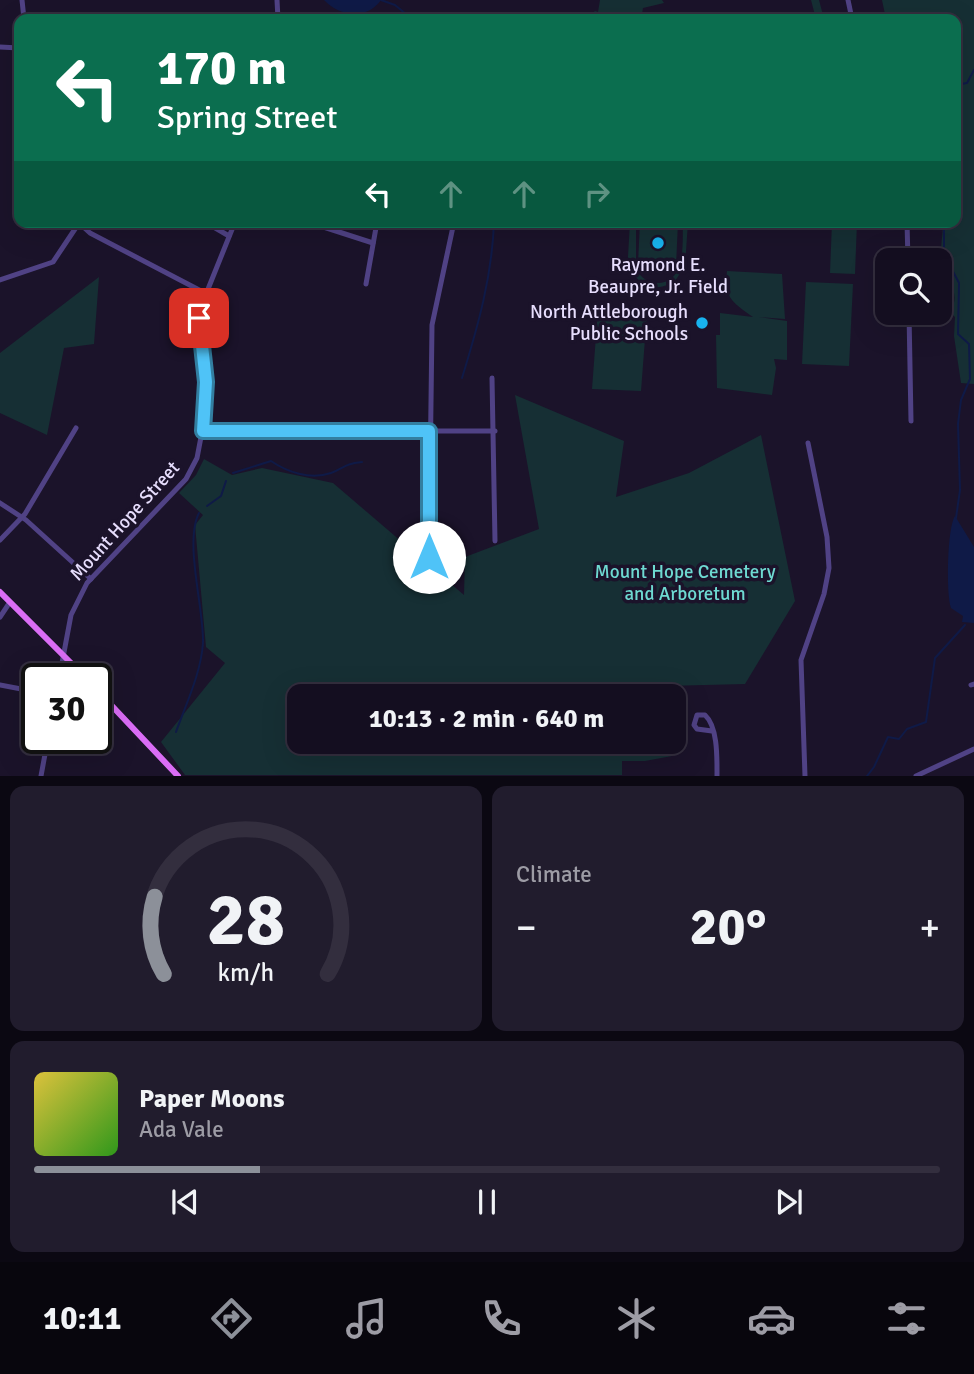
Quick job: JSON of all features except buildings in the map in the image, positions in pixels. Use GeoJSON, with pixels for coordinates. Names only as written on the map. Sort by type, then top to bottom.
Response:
{"type":"FeatureCollection","features":[{"type":"Feature","properties":{"kind":"main road"},"geometry":{"type":"LineString","coordinates":[[0,592],[71,663]]}},
{"type":"Feature","properties":{"kind":"main road"},"geometry":{"type":"LineString","coordinates":[[112,706],[178,775]]}},
{"type":"Feature","properties":{"kind":"street"},"geometry":{"type":"LineString","coordinates":[[0,280],[53,262],[74,228]]}},
{"type":"Feature","properties":{"kind":"street"},"geometry":{"type":"LineString","coordinates":[[85,228],[205,293]]}},
{"type":"Feature","properties":{"kind":"street"},"geometry":{"type":"LineString","coordinates":[[215,228],[229,236]]}},
{"type":"Feature","properties":{"kind":"street","name":"Mount Hope Street"},"geometry":{"type":"LineString","coordinates":[[62,663],[71,615],[91,579],[186,479],[197,458],[203,431],[206,382],[199,318],[205,293],[232,228]]}},
{"type":"Feature","properties":{"kind":"street"},"geometry":{"type":"LineString","coordinates":[[327,228],[373,243]]}},
{"type":"Feature","properties":{"kind":"street"},"geometry":{"type":"LineString","coordinates":[[366,284],[376,228]]}},
{"type":"Feature","properties":{"kind":"street"},"geometry":{"type":"LineString","coordinates":[[429,557],[432,325],[453,228]]}},
{"type":"Feature","properties":{"kind":"street"},"geometry":{"type":"LineString","coordinates":[[907,228],[908,248]]}},
{"type":"Feature","properties":{"kind":"street"},"geometry":{"type":"LineString","coordinates":[[909,325],[911,421]]}},
{"type":"Feature","properties":{"kind":"street"},"geometry":{"type":"LineString","coordinates":[[492,378],[495,541]]}},
{"type":"Feature","properties":{"kind":"street"},"geometry":{"type":"LineString","coordinates":[[0,540],[21,517],[76,428]]}},
{"type":"Feature","properties":{"kind":"street"},"geometry":{"type":"LineString","coordinates":[[203,431],[495,431]]}},
{"type":"Feature","properties":{"kind":"street"},"geometry":{"type":"LineString","coordinates":[[805,775],[801,660],[830,568],[808,443]]}},
{"type":"Feature","properties":{"kind":"street"},"geometry":{"type":"LineString","coordinates":[[0,503],[21,517],[91,579]]}},
{"type":"Feature","properties":{"kind":"street"},"geometry":{"type":"LineString","coordinates":[[0,617],[10,602]]}},
{"type":"Feature","properties":{"kind":"street"},"geometry":{"type":"LineString","coordinates":[[0,685],[21,689]]}},
{"type":"Feature","properties":{"kind":"street"},"geometry":{"type":"LineString","coordinates":[[712,732],[717,775]]}},
{"type":"Feature","properties":{"kind":"street"},"geometry":{"type":"LineString","coordinates":[[916,775],[974,749]]}},
{"type":"Feature","properties":{"kind":"street"},"geometry":{"type":"LineString","coordinates":[[41,775],[45,754]]}},
{"type":"Feature","properties":{"kind":"green space"},"geometry":{"type":"Polygon","coordinates":[[[600,0],[662,0],[664,3],[643,8],[642,14],[591,14],[598,12],[600,0]]]}},
{"type":"Feature","properties":{"kind":"green space"},"geometry":{"type":"Polygon","coordinates":[[[811,0],[819,0],[823,14],[815,14],[811,0]]]}},
{"type":"Feature","properties":{"kind":"green space"},"geometry":{"type":"Polygon","coordinates":[[[882,0],[974,0],[974,384],[961,383],[954,336],[955,317],[952,314],[955,299],[952,287],[952,248],[941,248],[943,228],[961,228],[961,14],[885,14],[882,0]]]}},
{"type":"Feature","properties":{"kind":"green space"},"geometry":{"type":"Polygon","coordinates":[[[630,228],[636,228],[636,270],[646,280],[659,283],[668,281],[679,268],[683,228],[688,228],[685,266],[675,281],[653,287],[633,274],[627,274],[630,228]]]}},
{"type":"Feature","properties":{"kind":"green space","name":"Raymond E. Beaupre, Jr. Field"},"geometry":{"type":"Polygon","coordinates":[[[640,228],[678,228],[676,266],[638,264],[640,228]]]}},
{"type":"Feature","properties":{"kind":"green space"},"geometry":{"type":"Polygon","coordinates":[[[832,228],[857,228],[855,274],[830,273],[832,228]]]}},
{"type":"Feature","properties":{"kind":"green space"},"geometry":{"type":"Polygon","coordinates":[[[727,271],[782,274],[785,319],[758,317],[787,321],[787,360],[774,359],[776,368],[772,395],[717,388],[716,335],[720,335],[720,313],[753,317],[728,293],[727,271]]]}},
{"type":"Feature","properties":{"kind":"green space"},"geometry":{"type":"Polygon","coordinates":[[[99,277],[94,344],[64,348],[47,435],[0,413],[0,353],[99,277]]]}},
{"type":"Feature","properties":{"kind":"green space"},"geometry":{"type":"Polygon","coordinates":[[[806,282],[853,284],[849,366],[802,364],[806,282]]]}},
{"type":"Feature","properties":{"kind":"green space"},"geometry":{"type":"Polygon","coordinates":[[[598,309],[647,313],[641,391],[592,389],[598,309]]]}},
{"type":"Feature","properties":{"kind":"green space","name":"Mount Hope Cemetery and Arboretum"},"geometry":{"type":"Polygon","coordinates":[[[515,395],[624,441],[616,497],[689,473],[761,435],[795,601],[745,684],[287,684],[287,754],[672,754],[645,761],[622,761],[622,775],[185,775],[161,742],[225,663],[206,647],[195,525],[203,515],[179,493],[196,475],[204,459],[232,475],[262,468],[333,483],[464,595],[465,557],[539,529],[515,395]]]}},
{"type":"Feature","properties":{"kind":"water"},"geometry":{"type":"Polygon","coordinates":[[[324,0],[381,0],[368,11],[352,14],[337,10],[324,0]]]}},
{"type":"Feature","properties":{"kind":"water"},"geometry":{"type":"Polygon","coordinates":[[[955,516],[974,547],[974,623],[962,622],[963,616],[951,608],[949,601],[949,547],[955,516]]]}},
{"type":"Feature","properties":{"kind":"waterway"},"geometry":{"type":"LineString","coordinates":[[381,0],[395,5],[406,14]]}},
{"type":"Feature","properties":{"kind":"waterway"},"geometry":{"type":"LineString","coordinates":[[961,84],[967,83],[974,70]]}},
{"type":"Feature","properties":{"kind":"waterway"},"geometry":{"type":"LineString","coordinates":[[462,378],[479,320],[494,228]]}},
{"type":"Feature","properties":{"kind":"waterway"},"geometry":{"type":"LineString","coordinates":[[944,228],[944,254],[959,283],[958,334],[969,344],[970,379],[961,400],[958,424],[960,490],[956,518]]}},
{"type":"Feature","properties":{"kind":"waterway"},"geometry":{"type":"LineString","coordinates":[[233,473],[271,461],[299,474],[315,476],[362,462]]}},
{"type":"Feature","properties":{"kind":"waterway"},"geometry":{"type":"LineString","coordinates":[[207,506],[221,496],[226,481]]}},
{"type":"Feature","properties":{"kind":"waterway"},"geometry":{"type":"LineString","coordinates":[[176,732],[202,654],[193,541],[199,513]]}},
{"type":"Feature","properties":{"kind":"waterway"},"geometry":{"type":"LineString","coordinates":[[867,776],[888,737],[899,739],[907,729],[926,722],[935,658],[965,625]]}},
{"type":"Feature","properties":{"kind":"place","name":"Raymond E. Beaupre, Jr. Field"},"geometry":{"type":"Point","coordinates":[658,243]}},
{"type":"Feature","properties":{"kind":"place","name":"North Attleborough Public Schools"},"geometry":{"type":"Point","coordinates":[702,323]}},
{"type":"Feature","properties":{"kind":"route"},"geometry":{"type":"LineString","coordinates":[[199,318],[206,382],[203,431],[429,431],[429,557]]}}]}
